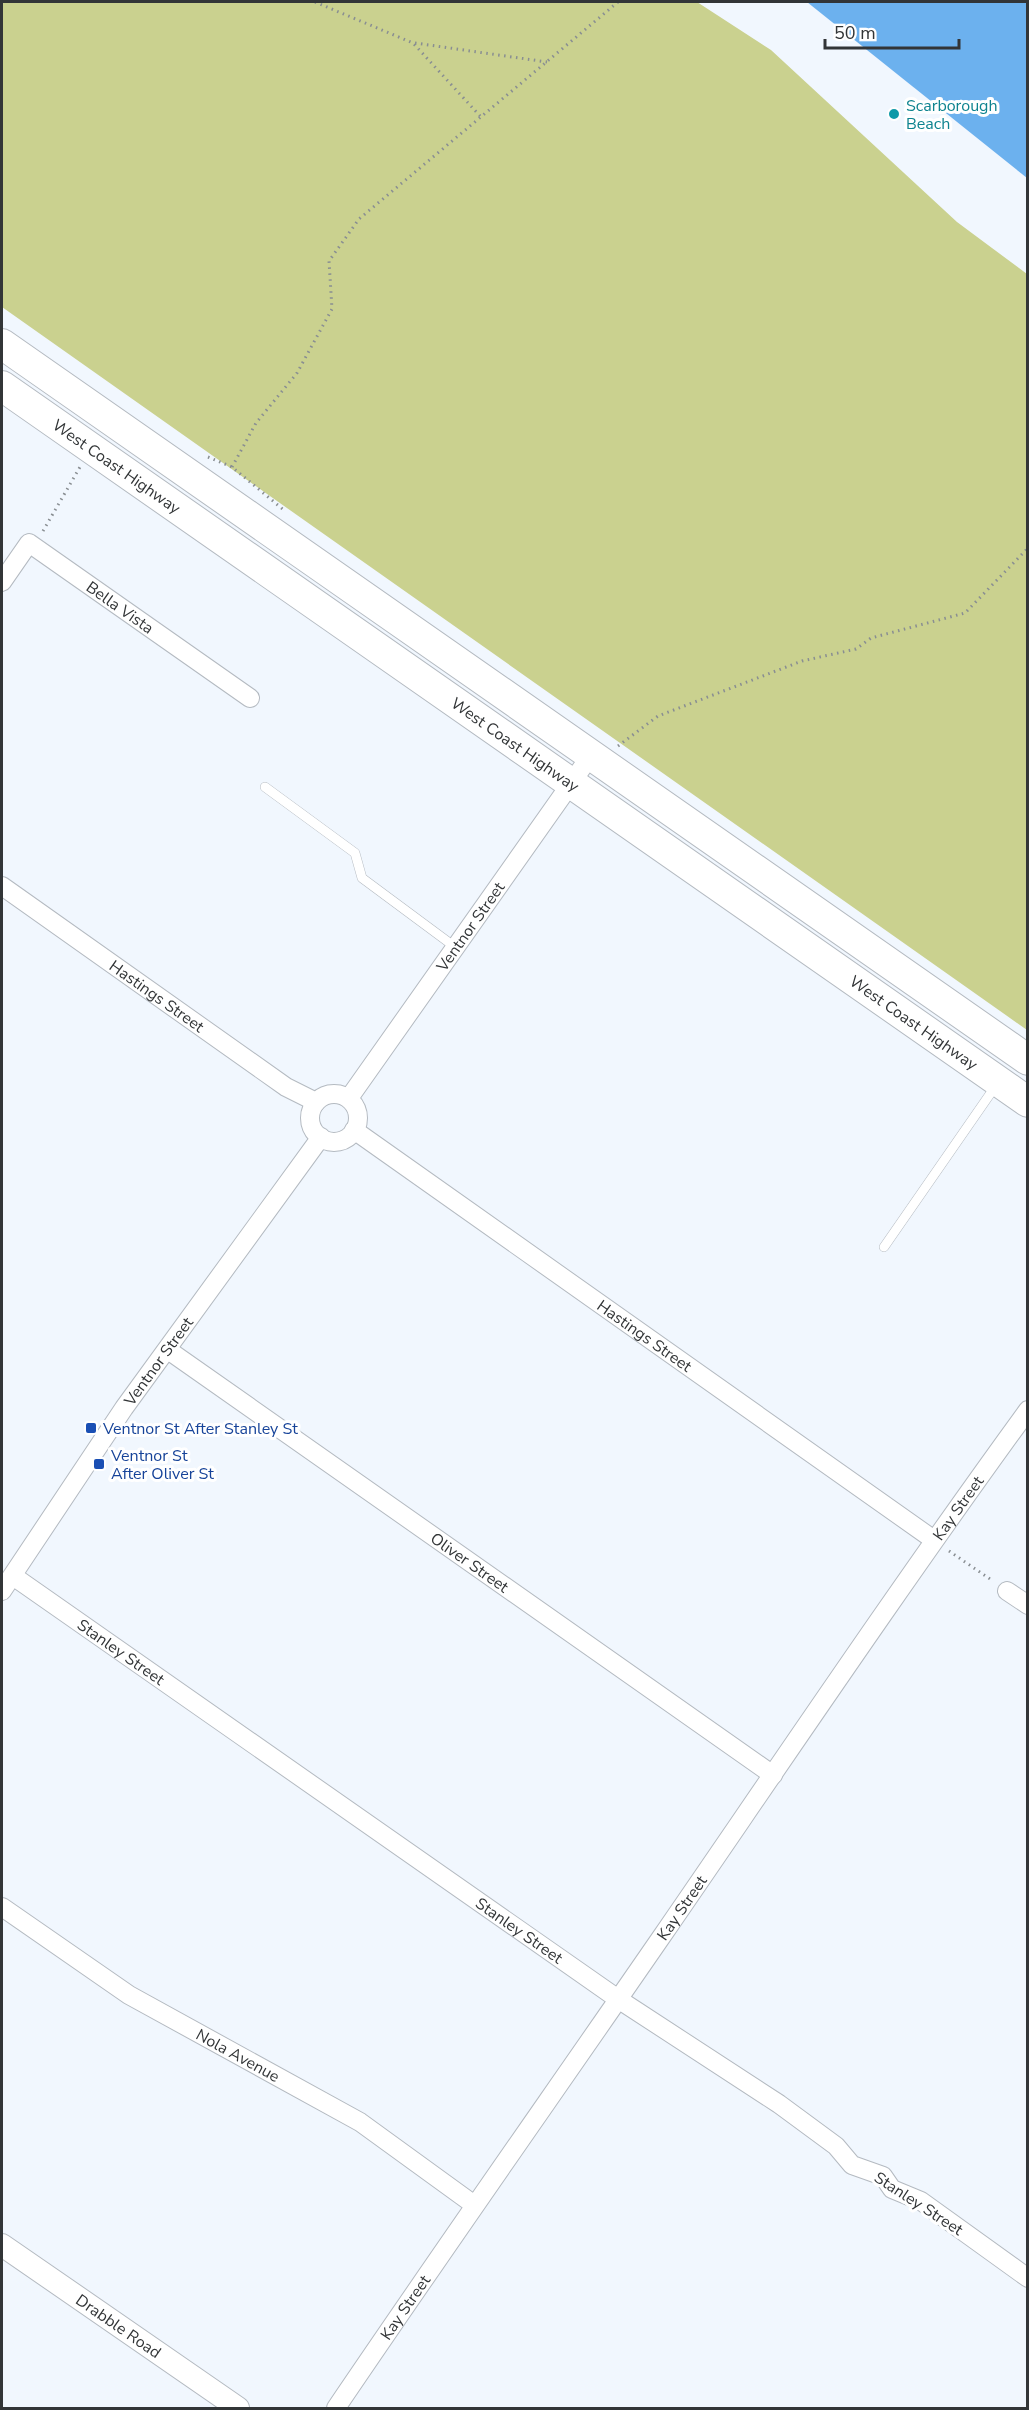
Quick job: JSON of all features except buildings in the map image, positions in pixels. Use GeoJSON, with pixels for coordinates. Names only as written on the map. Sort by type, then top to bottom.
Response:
{"type":"FeatureCollection","features":[{"type":"Feature","properties":{"kind":"highway","name":"West Coast Highway"},"geometry":{"type":"LineString","coordinates":[[2,344],[206,487],[604,751],[1028,1060]]}},
{"type":"Feature","properties":{"kind":"highway","name":"West Coast Highway"},"geometry":{"type":"LineString","coordinates":[[2,386],[570,785],[1028,1102]]}},
{"type":"Feature","properties":{"kind":"highway"},"geometry":{"type":"LineString","coordinates":[[206,487],[196,504],[218,537]]}},
{"type":"Feature","properties":{"kind":"street"},"geometry":{"type":"LineString","coordinates":[[2,582],[29,543],[33,546]]}},
{"type":"Feature","properties":{"kind":"street","name":"Bella Vista"},"geometry":{"type":"LineString","coordinates":[[33,546],[250,698]]}},
{"type":"Feature","properties":{"kind":"street","name":"Ventnor Street"},"geometry":{"type":"LineString","coordinates":[[349,1098],[570,785],[604,751]]}},
{"type":"Feature","properties":{"kind":"street","name":"Hastings Street"},"geometry":{"type":"LineString","coordinates":[[2,886],[277,1081],[316,1102]]}},
{"type":"Feature","properties":{"kind":"street"},"geometry":{"type":"LineString","coordinates":[[333,1094],[349,1098],[356,1107],[358,1118],[354,1130],[340,1140],[332,1141],[321,1137],[315,1132],[310,1119],[316,1102],[333,1094]]}},
{"type":"Feature","properties":{"kind":"street","name":"Hastings Street"},"geometry":{"type":"LineString","coordinates":[[354,1130],[933,1540]]}},
{"type":"Feature","properties":{"kind":"street","name":"Ventnor Street"},"geometry":{"type":"LineString","coordinates":[[2,1592],[124,1408],[321,1137]]}},
{"type":"Feature","properties":{"kind":"street","name":"Oliver Street"},"geometry":{"type":"LineString","coordinates":[[168,1350],[773,1775]]}},
{"type":"Feature","properties":{"kind":"street","name":"Kay Street"},"geometry":{"type":"LineString","coordinates":[[336,2409],[473,2204],[618,1999],[933,1540],[1028,1410]]}},
{"type":"Feature","properties":{"kind":"street","name":"Stanley Street"},"geometry":{"type":"LineString","coordinates":[[13,1576],[618,1999],[778,2104],[836,2146],[852,2165],[883,2176],[892,2189],[921,2201],[1028,2278]]}},
{"type":"Feature","properties":{"kind":"street"},"geometry":{"type":"LineString","coordinates":[[1007,1591],[1028,1605]]}},
{"type":"Feature","properties":{"kind":"street","name":"Nola Avenue"},"geometry":{"type":"LineString","coordinates":[[2,1907],[129,1995],[360,2122],[473,2204]]}},
{"type":"Feature","properties":{"kind":"street","name":"Drabble Road"},"geometry":{"type":"LineString","coordinates":[[2,2245],[237,2408]]}},
{"type":"Feature","properties":{"kind":"lane"},"geometry":{"type":"LineString","coordinates":[[264,787],[355,853],[362,878],[455,947]]}},
{"type":"Feature","properties":{"kind":"lane"},"geometry":{"type":"LineString","coordinates":[[884,1246],[999,1082]]}},
{"type":"Feature","properties":{"kind":"path"},"geometry":{"type":"LineString","coordinates":[[315,2],[413,43],[547,62]]}},
{"type":"Feature","properties":{"kind":"path"},"geometry":{"type":"LineString","coordinates":[[232,467],[256,423],[297,373],[332,309],[329,261],[359,219],[618,2]]}},
{"type":"Feature","properties":{"kind":"path"},"geometry":{"type":"LineString","coordinates":[[413,43],[481,117]]}},
{"type":"Feature","properties":{"kind":"path"},"geometry":{"type":"LineString","coordinates":[[33,546],[60,506],[80,467]]}},
{"type":"Feature","properties":{"kind":"path"},"geometry":{"type":"LineString","coordinates":[[604,751],[658,716],[802,661],[856,649],[871,638],[965,613],[1028,548]]}},
{"type":"Feature","properties":{"kind":"path"},"geometry":{"type":"LineString","coordinates":[[933,1540],[1007,1591]]}},
{"type":"Feature","properties":{"kind":"green space"},"geometry":{"type":"Polygon","coordinates":[[[2,2],[697,2],[771,50],[957,222],[1027,274],[1027,1030],[2,307],[2,2]]]}},
{"type":"Feature","properties":{"kind":"water"},"geometry":{"type":"Polygon","coordinates":[[[807,2],[1027,2],[1027,178],[807,2]]]}},
{"type":"Feature","properties":{"kind":"place","name":"Scarborough Beach"},"geometry":{"type":"Point","coordinates":[894,114]}},
{"type":"Feature","properties":{"kind":"place","name":"Ventnor St After Stanley St"},"geometry":{"type":"Point","coordinates":[91,1428]}},
{"type":"Feature","properties":{"kind":"place","name":"Ventnor St After Oliver St"},"geometry":{"type":"Point","coordinates":[99,1464]}}]}
